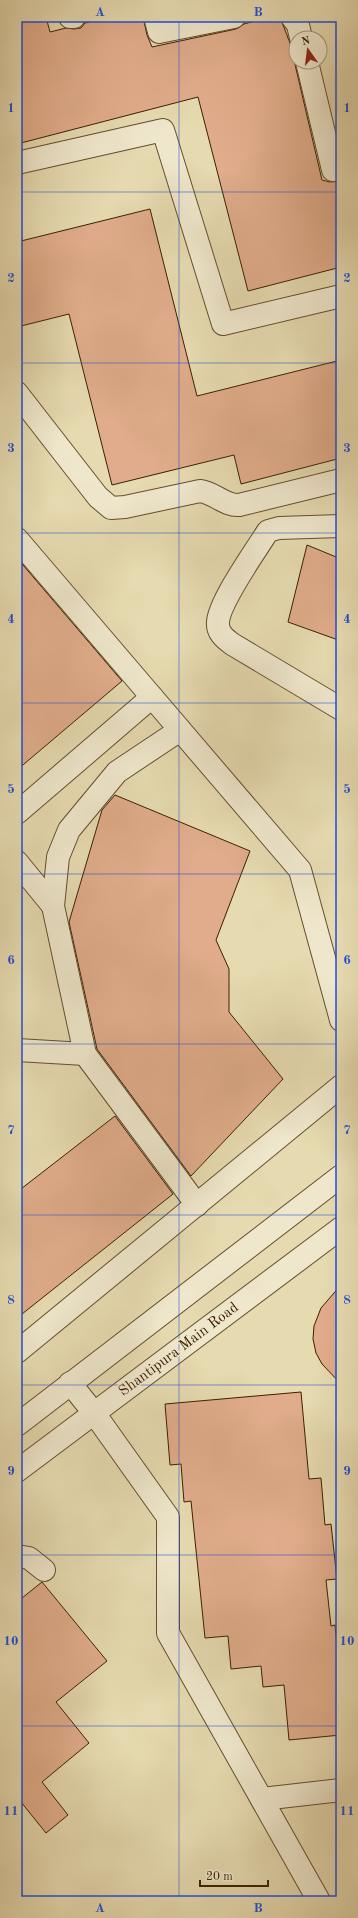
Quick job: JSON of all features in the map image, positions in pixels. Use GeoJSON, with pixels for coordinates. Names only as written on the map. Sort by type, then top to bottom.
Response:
{"type":"FeatureCollection","features":[{"type":"Feature","properties":{"kind":"street"},"geometry":{"type":"LineString","coordinates":[[155,17],[159,32],[234,17]]}},
{"type":"Feature","properties":{"kind":"street"},"geometry":{"type":"LineString","coordinates":[[292,17],[298,25],[299,30]]}},
{"type":"Feature","properties":{"kind":"street"},"geometry":{"type":"LineString","coordinates":[[309,70],[333,170],[341,168]]}},
{"type":"Feature","properties":{"kind":"street"},"geometry":{"type":"LineString","coordinates":[[17,163],[162,130],[223,324],[341,296]]}},
{"type":"Feature","properties":{"kind":"street"},"geometry":{"type":"LineString","coordinates":[[17,393],[98,497],[111,508],[125,507],[200,491],[208,492],[232,506],[341,480]]}},
{"type":"Feature","properties":{"kind":"street"},"geometry":{"type":"LineString","coordinates":[[341,526],[279,528],[268,531],[221,608],[218,623],[222,636],[232,644],[341,709]]}},
{"type":"Feature","properties":{"kind":"street"},"geometry":{"type":"LineString","coordinates":[[17,540],[300,870],[341,1020]]}},
{"type":"Feature","properties":{"kind":"street"},"geometry":{"type":"LineString","coordinates":[[17,813],[152,697]]}},
{"type":"Feature","properties":{"kind":"street"},"geometry":{"type":"LineString","coordinates":[[180,730],[117,772],[69,830],[58,857],[53,906],[85,1054],[197,1205]]}},
{"type":"Feature","properties":{"kind":"street"},"geometry":{"type":"LineString","coordinates":[[17,862],[53,906]]}},
{"type":"Feature","properties":{"kind":"street"},"geometry":{"type":"LineString","coordinates":[[17,1050],[85,1054]]}},
{"type":"Feature","properties":{"kind":"street"},"geometry":{"type":"LineString","coordinates":[[17,1352],[341,1086]]}},
{"type":"Feature","properties":{"kind":"street"},"geometry":{"type":"LineString","coordinates":[[17,1425],[341,1176]]}},
{"type":"Feature","properties":{"kind":"street","name":"Shantipura Main Road"},"geometry":{"type":"LineString","coordinates":[[17,1471],[341,1228]]}},
{"type":"Feature","properties":{"kind":"street"},"geometry":{"type":"LineString","coordinates":[[70,1383],[94,1413],[168,1517],[168,1633],[319,1901]]}},
{"type":"Feature","properties":{"kind":"street"},"geometry":{"type":"LineString","coordinates":[[17,1556],[29,1558],[44,1570]]}},
{"type":"Feature","properties":{"kind":"street"},"geometry":{"type":"LineString","coordinates":[[262,1799],[341,1790]]}},
{"type":"Feature","properties":{"kind":"building"},"geometry":{"type":"Polygon","coordinates":[[[17,17],[46,17],[50,32],[66,28],[81,28],[85,23],[110,17],[143,17],[147,35],[152,47],[236,29],[244,24],[270,17],[280,17],[288,38],[288,70],[296,70],[322,180],[330,182],[341,181],[341,267],[248,291],[198,97],[17,144],[17,17]]]}},
{"type":"Feature","properties":{"kind":"building"},"geometry":{"type":"Polygon","coordinates":[[[150,209],[197,396],[341,360],[341,458],[241,484],[234,455],[112,485],[69,314],[17,327],[17,242],[150,209]]]}},
{"type":"Feature","properties":{"kind":"building"},"geometry":{"type":"Polygon","coordinates":[[[307,545],[341,559],[341,641],[288,622],[307,545]]]}},
{"type":"Feature","properties":{"kind":"building"},"geometry":{"type":"Polygon","coordinates":[[[17,558],[122,681],[17,770],[17,558]]]}},
{"type":"Feature","properties":{"kind":"building"},"geometry":{"type":"Polygon","coordinates":[[[115,795],[250,851],[216,940],[229,969],[229,1012],[283,1079],[191,1176],[97,1049],[69,922],[102,810],[115,795]]]}},
{"type":"Feature","properties":{"kind":"building"},"geometry":{"type":"Polygon","coordinates":[[[115,1116],[173,1194],[17,1318],[17,1192],[115,1116]]]}},
{"type":"Feature","properties":{"kind":"building"},"geometry":{"type":"Polygon","coordinates":[[[341,1285],[341,1384],[322,1364],[316,1353],[313,1339],[314,1326],[321,1308],[341,1285]]]}},
{"type":"Feature","properties":{"kind":"building"},"geometry":{"type":"Polygon","coordinates":[[[301,1392],[309,1479],[321,1478],[325,1525],[331,1524],[337,1579],[326,1580],[331,1626],[335,1625],[341,1684],[341,1735],[289,1740],[284,1685],[263,1687],[261,1666],[231,1669],[228,1636],[205,1638],[191,1501],[184,1502],[181,1464],[170,1465],[165,1404],[301,1392]]]}},
{"type":"Feature","properties":{"kind":"building"},"geometry":{"type":"Polygon","coordinates":[[[42,1582],[107,1661],[56,1702],[89,1743],[42,1782],[68,1815],[46,1833],[17,1797],[17,1602],[42,1582]]]}}]}
